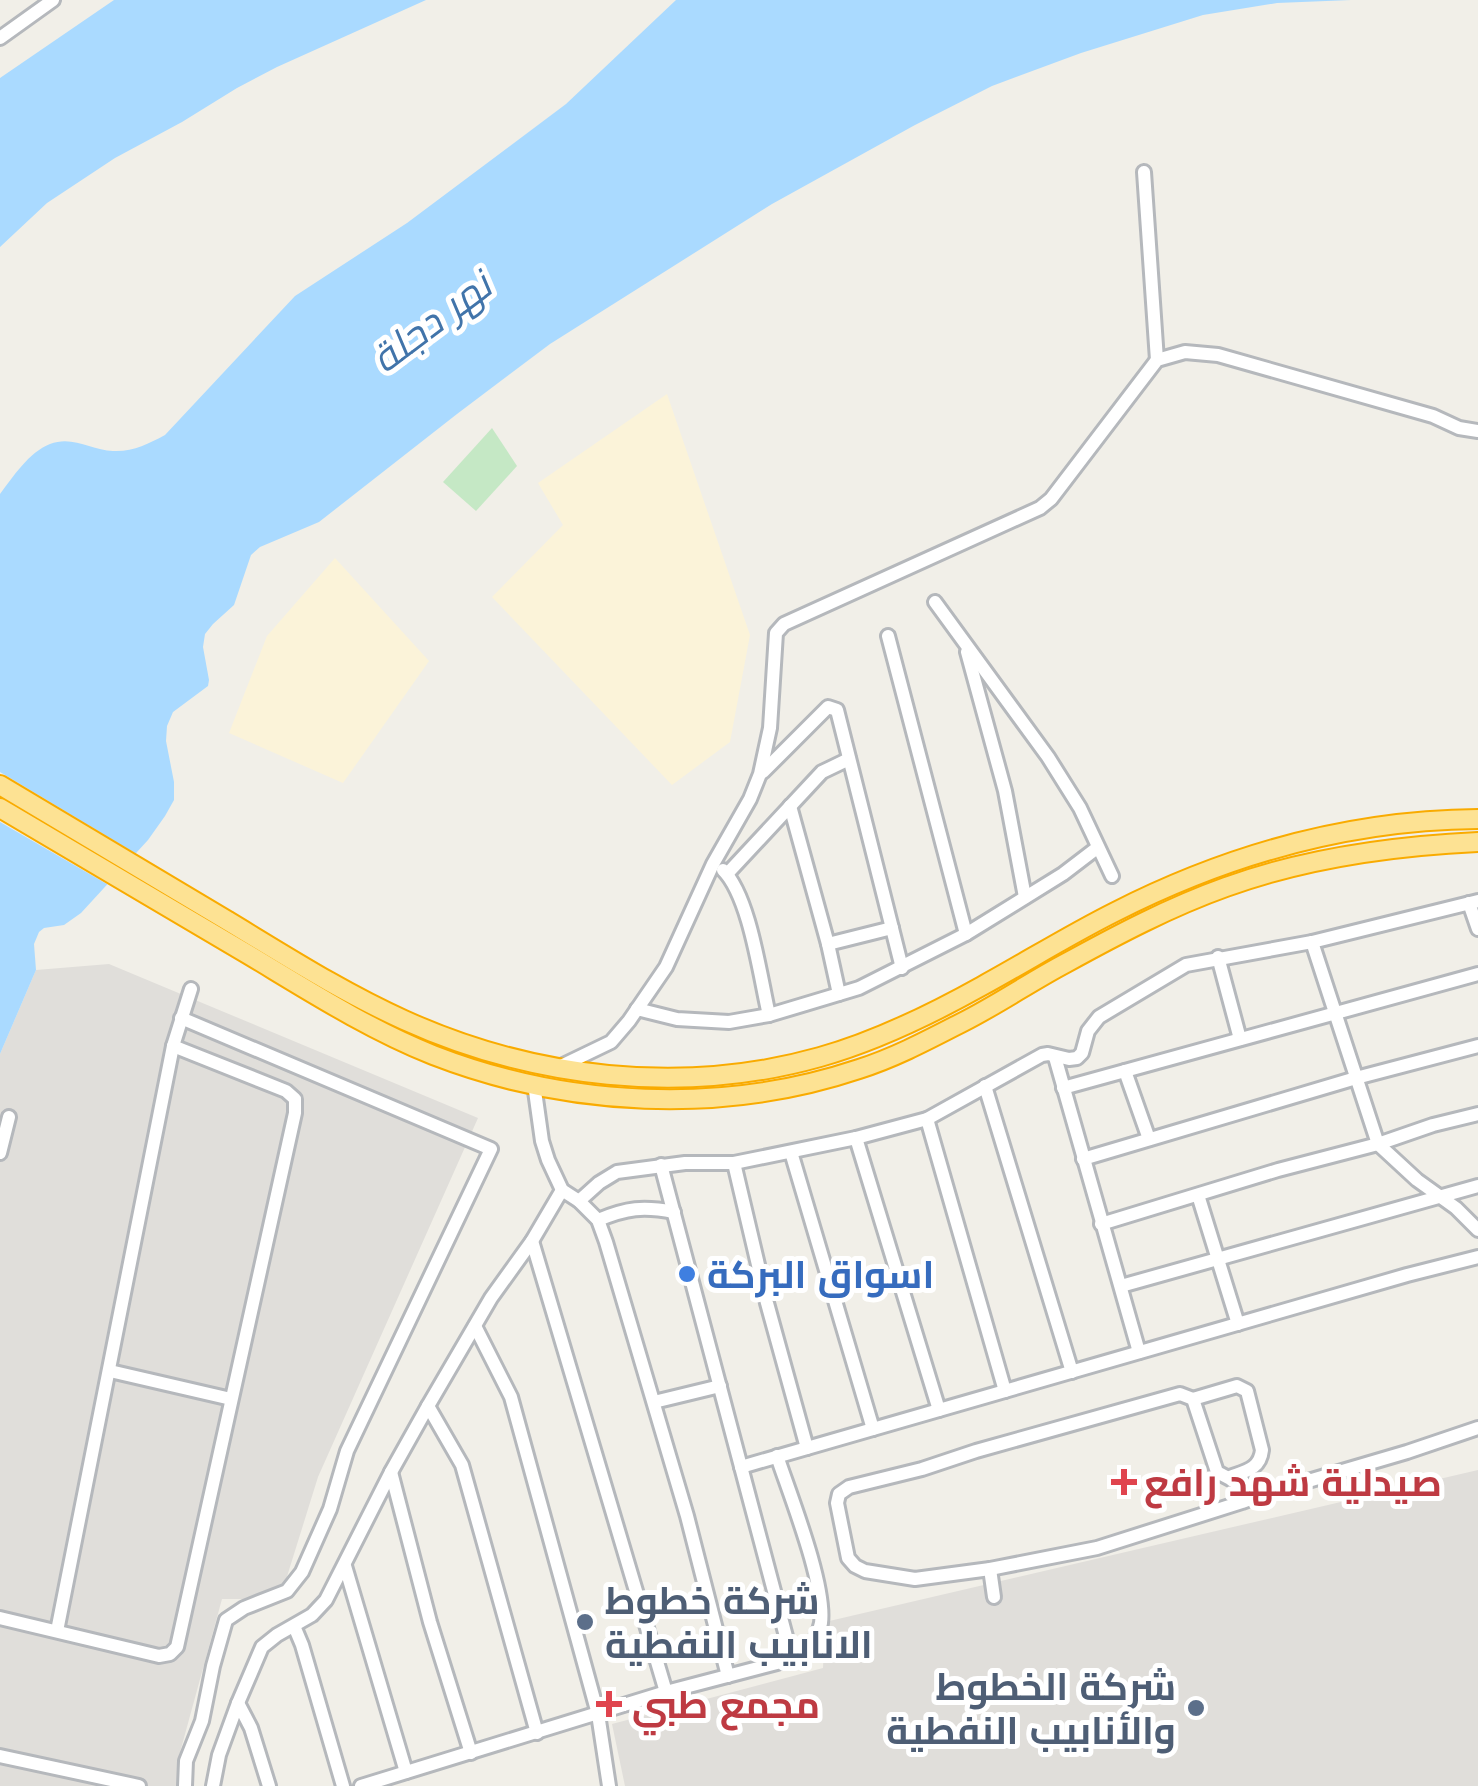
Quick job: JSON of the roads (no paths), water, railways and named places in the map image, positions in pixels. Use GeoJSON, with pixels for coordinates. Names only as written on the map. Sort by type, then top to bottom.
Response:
{"type":"FeatureCollection","features":[{"type":"Feature","properties":{"kind":"highway"},"geometry":{"type":"LineString","coordinates":[[0,786],[352,994],[511,1069],[534,1084],[605,1095],[688,1099],[740,1096],[863,1068],[994,1006],[1079,956],[1229,886],[1330,859],[1478,842]]}},
{"type":"Feature","properties":{"kind":"highway"},"geometry":{"type":"LineString","coordinates":[[0,808],[343,1011],[428,1053],[511,1069],[688,1077],[742,1073],[817,1058],[860,1044],[990,982],[1116,911],[1229,862],[1349,830],[1478,818]]}},
{"type":"Feature","properties":{"kind":"street"},"geometry":{"type":"LineString","coordinates":[[0,38],[54,0]]}},
{"type":"Feature","properties":{"kind":"street"},"geometry":{"type":"LineString","coordinates":[[1144,172],[1157,360]]}},
{"type":"Feature","properties":{"kind":"street"},"geometry":{"type":"LineString","coordinates":[[555,1068],[611,1042],[666,968],[713,864],[760,774],[770,728],[776,633],[784,624],[1040,508],[1052,499],[1157,360],[1185,352],[1218,354],[1433,416],[1459,428],[1478,430]]}},
{"type":"Feature","properties":{"kind":"street"},"geometry":{"type":"LineString","coordinates":[[935,602],[1048,757],[1080,808],[1112,876]]}},
{"type":"Feature","properties":{"kind":"street"},"geometry":{"type":"LineString","coordinates":[[888,636],[966,934]]}},
{"type":"Feature","properties":{"kind":"street"},"geometry":{"type":"LineString","coordinates":[[962,638],[1005,791],[1026,897]]}},
{"type":"Feature","properties":{"kind":"street"},"geometry":{"type":"LineString","coordinates":[[760,774],[828,707],[836,710],[902,968]]}},
{"type":"Feature","properties":{"kind":"street"},"geometry":{"type":"LineString","coordinates":[[728,874],[822,772],[848,759]]}},
{"type":"Feature","properties":{"kind":"street"},"geometry":{"type":"LineString","coordinates":[[790,806],[838,994]]}},
{"type":"Feature","properties":{"kind":"street"},"geometry":{"type":"LineString","coordinates":[[638,1009],[677,1019],[729,1022],[769,1015],[859,988],[966,934],[1097,848]]}},
{"type":"Feature","properties":{"kind":"street"},"geometry":{"type":"LineString","coordinates":[[713,864],[733,882],[749,927],[769,1015]]}},
{"type":"Feature","properties":{"kind":"street"},"geometry":{"type":"LineString","coordinates":[[580,1201],[617,1172],[661,1165],[734,1164],[927,1118],[1042,1055],[1077,1058],[1088,1031],[1099,1017],[1186,964],[1312,942],[1474,902],[1478,929]]}},
{"type":"Feature","properties":{"kind":"street"},"geometry":{"type":"LineString","coordinates":[[828,944],[892,928]]}},
{"type":"Feature","properties":{"kind":"street"},"geometry":{"type":"LineString","coordinates":[[1312,942],[1378,1144],[1478,1230]]}},
{"type":"Feature","properties":{"kind":"street"},"geometry":{"type":"LineString","coordinates":[[1218,957],[1240,1040]]}},
{"type":"Feature","properties":{"kind":"street"},"geometry":{"type":"LineString","coordinates":[[1062,1088],[1478,974]]}},
{"type":"Feature","properties":{"kind":"street"},"geometry":{"type":"LineString","coordinates":[[57,1632],[173,1046],[191,989]]}},
{"type":"Feature","properties":{"kind":"street"},"geometry":{"type":"LineString","coordinates":[[181,1018],[491,1149],[347,1450],[330,1508],[302,1572],[287,1591],[244,1608],[226,1620],[202,1721],[186,1761],[185,1786]]}},
{"type":"Feature","properties":{"kind":"street"},"geometry":{"type":"LineString","coordinates":[[0,1618],[159,1656],[170,1654],[177,1647],[295,1100],[286,1091],[173,1046]]}},
{"type":"Feature","properties":{"kind":"street"},"geometry":{"type":"LineString","coordinates":[[1082,1159],[1478,1046]]}},
{"type":"Feature","properties":{"kind":"street"},"geometry":{"type":"LineString","coordinates":[[1054,1057],[1139,1352]]}},
{"type":"Feature","properties":{"kind":"street"},"geometry":{"type":"LineString","coordinates":[[1125,1071],[1148,1140]]}},
{"type":"Feature","properties":{"kind":"street"},"geometry":{"type":"LineString","coordinates":[[534,1084],[542,1141],[562,1190],[580,1201],[598,1220],[654,1402],[728,1676]]}},
{"type":"Feature","properties":{"kind":"street"},"geometry":{"type":"LineString","coordinates":[[985,1086],[1072,1372]]}},
{"type":"Feature","properties":{"kind":"street"},"geometry":{"type":"LineString","coordinates":[[1101,1224],[1478,1114]]}},
{"type":"Feature","properties":{"kind":"street"},"geometry":{"type":"LineString","coordinates":[[0,1154],[9,1118]]}},
{"type":"Feature","properties":{"kind":"street"},"geometry":{"type":"LineString","coordinates":[[927,1118],[1005,1391]]}},
{"type":"Feature","properties":{"kind":"street"},"geometry":{"type":"LineString","coordinates":[[856,1138],[939,1410]]}},
{"type":"Feature","properties":{"kind":"street"},"geometry":{"type":"LineString","coordinates":[[792,1152],[872,1429]]}},
{"type":"Feature","properties":{"kind":"street"},"geometry":{"type":"LineString","coordinates":[[734,1164],[766,1303],[807,1448]]}},
{"type":"Feature","properties":{"kind":"street"},"geometry":{"type":"LineString","coordinates":[[661,1165],[792,1659]]}},
{"type":"Feature","properties":{"kind":"street"},"geometry":{"type":"LineString","coordinates":[[1120,1286],[1478,1186]]}},
{"type":"Feature","properties":{"kind":"street"},"geometry":{"type":"LineString","coordinates":[[213,1786],[219,1754],[262,1648],[277,1634],[312,1615],[326,1600],[391,1472],[474,1326],[562,1190]]}},
{"type":"Feature","properties":{"kind":"street"},"geometry":{"type":"LineString","coordinates":[[1198,1195],[1238,1324]]}},
{"type":"Feature","properties":{"kind":"street"},"geometry":{"type":"LineString","coordinates":[[598,1220],[638,1208],[674,1212]]}},
{"type":"Feature","properties":{"kind":"street"},"geometry":{"type":"LineString","coordinates":[[532,1241],[666,1692]]}},
{"type":"Feature","properties":{"kind":"street"},"geometry":{"type":"LineString","coordinates":[[741,1467],[1478,1257]]}},
{"type":"Feature","properties":{"kind":"street"},"geometry":{"type":"LineString","coordinates":[[474,1326],[510,1397],[598,1714],[606,1785]]}},
{"type":"Feature","properties":{"kind":"street"},"geometry":{"type":"LineString","coordinates":[[110,1371],[231,1399]]}},
{"type":"Feature","properties":{"kind":"street"},"geometry":{"type":"LineString","coordinates":[[654,1402],[720,1386]]}},
{"type":"Feature","properties":{"kind":"street"},"geometry":{"type":"LineString","coordinates":[[1193,1400],[1237,1386],[1247,1391],[1261,1459],[1256,1468],[1230,1478]]}},
{"type":"Feature","properties":{"kind":"street"},"geometry":{"type":"LineString","coordinates":[[1242,1502],[1236,1482],[1218,1472],[1193,1400],[1180,1394],[849,1487],[838,1494],[836,1503],[851,1562],[860,1569],[915,1579],[1097,1548],[1478,1428]]}},
{"type":"Feature","properties":{"kind":"street"},"geometry":{"type":"LineString","coordinates":[[428,1406],[462,1464],[537,1733]]}},
{"type":"Feature","properties":{"kind":"street"},"geometry":{"type":"LineString","coordinates":[[361,1786],[809,1652],[820,1624],[821,1601],[778,1456]]}},
{"type":"Feature","properties":{"kind":"street"},"geometry":{"type":"LineString","coordinates":[[1256,1468],[1264,1494]]}},
{"type":"Feature","properties":{"kind":"street"},"geometry":{"type":"LineString","coordinates":[[391,1472],[430,1622],[471,1753]]}},
{"type":"Feature","properties":{"kind":"street"},"geometry":{"type":"LineString","coordinates":[[344,1566],[412,1770],[423,1786]]}},
{"type":"Feature","properties":{"kind":"street"},"geometry":{"type":"LineString","coordinates":[[990,1568],[994,1597]]}},
{"type":"Feature","properties":{"kind":"street"},"geometry":{"type":"LineString","coordinates":[[294,1626],[343,1786]]}},
{"type":"Feature","properties":{"kind":"street"},"geometry":{"type":"LineString","coordinates":[[238,1702],[251,1728],[269,1786]]}},
{"type":"Feature","properties":{"kind":"street"},"geometry":{"type":"LineString","coordinates":[[0,1756],[140,1786]]}},
{"type":"Feature","properties":{"kind":"water"},"geometry":{"type":"Polygon","coordinates":[[[114,0],[426,0],[277,67],[115,158],[47,203],[0,247],[0,78],[114,0]]]}},
{"type":"Feature","properties":{"kind":"water","name":"نهر دجلة"},"geometry":{"type":"Polygon","coordinates":[[[676,0],[1351,0],[1277,3],[1203,15],[992,86],[772,204],[550,344],[319,522],[260,547],[251,555],[234,605],[205,634],[208,686],[173,712],[167,726],[174,800],[148,840],[81,913],[64,925],[39,932],[34,944],[36,970],[0,1054],[0,494],[28,459],[50,444],[66,441],[120,451],[165,435],[295,296],[407,223],[566,104],[676,0]]]}},
{"type":"Feature","properties":{"kind":"place","name":"اسواق البركة"},"geometry":{"type":"Point","coordinates":[687,1274]}},
{"type":"Feature","properties":{"kind":"place","name":"صيدلية شهد رافع"},"geometry":{"type":"Point","coordinates":[1124,1482]}},
{"type":"Feature","properties":{"kind":"place","name":"شركة خطوط الانابيب النفطية"},"geometry":{"type":"Point","coordinates":[585,1622]}},
{"type":"Feature","properties":{"kind":"place","name":"مجمع طبي"},"geometry":{"type":"Point","coordinates":[609,1704]}},
{"type":"Feature","properties":{"kind":"place","name":"شركة الخطوط والأنابيب النفطية"},"geometry":{"type":"Point","coordinates":[1196,1708]}}]}
